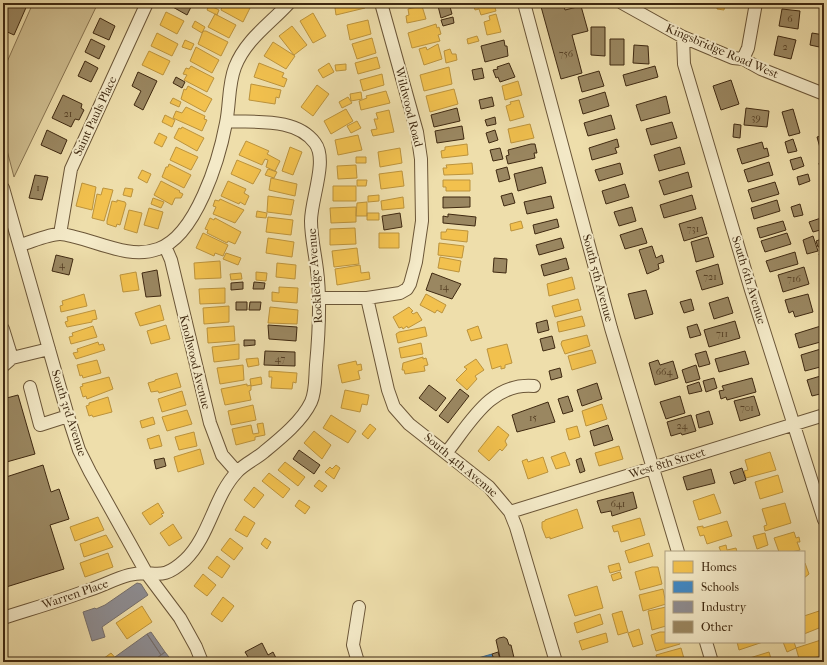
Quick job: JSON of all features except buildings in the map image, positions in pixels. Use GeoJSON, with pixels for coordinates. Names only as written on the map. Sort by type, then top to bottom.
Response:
{"type":"FeatureCollection","features":[{"type":"Feature","properties":{"kind":"street","name":"Saint Pauls Place"},"geometry":{"type":"LineString","coordinates":[[60,234],[71,168],[147,3]]}},
{"type":"Feature","properties":{"kind":"street"},"geometry":{"type":"LineString","coordinates":[[20,245],[60,234],[136,252],[153,251],[165,246],[184,229],[195,212],[220,152],[226,121],[230,83],[242,52],[251,39],[289,3]]}},
{"type":"Feature","properties":{"kind":"street","name":"Wildwood Road"},"geometry":{"type":"LineString","coordinates":[[318,298],[367,298],[400,293],[407,289],[410,284],[414,269],[422,221],[421,159],[417,132],[381,3]]}},
{"type":"Feature","properties":{"kind":"street","name":"South 5th Avenue"},"geometry":{"type":"LineString","coordinates":[[524,3],[611,328],[678,551]]}},
{"type":"Feature","properties":{"kind":"street"},"geometry":{"type":"LineString","coordinates":[[743,59],[748,48],[756,3]]}},
{"type":"Feature","properties":{"kind":"street","name":"Kingsbridge Road West"},"geometry":{"type":"LineString","coordinates":[[627,5],[683,37],[733,58],[743,59],[761,69],[824,94]]}},
{"type":"Feature","properties":{"kind":"street","name":"South 6th Avenue"},"geometry":{"type":"LineString","coordinates":[[683,37],[684,64],[751,290],[824,520]]}},
{"type":"Feature","properties":{"kind":"street","name":"Rockledge Avenue"},"geometry":{"type":"LineString","coordinates":[[147,574],[166,573],[185,560],[195,548],[215,512],[223,493],[237,472],[265,451],[296,422],[310,403],[314,394],[318,339],[318,298],[311,220],[313,196],[321,160],[321,152],[309,136],[301,130],[289,126],[226,121]]}},
{"type":"Feature","properties":{"kind":"street","name":"South 3rd Avenue"},"geometry":{"type":"LineString","coordinates":[[3,188],[79,450],[147,574],[180,618],[196,647],[202,662]]}},
{"type":"Feature","properties":{"kind":"street","name":"Knollwood Avenue"},"geometry":{"type":"LineString","coordinates":[[165,246],[171,260],[210,423],[222,455],[237,472]]}},
{"type":"Feature","properties":{"kind":"street","name":"South 4th Avenue"},"geometry":{"type":"LineString","coordinates":[[367,298],[388,390],[394,407],[410,424],[489,486],[510,512],[556,662]]}},
{"type":"Feature","properties":{"kind":"street"},"geometry":{"type":"LineString","coordinates":[[3,329],[8,362],[49,349]]}},
{"type":"Feature","properties":{"kind":"street"},"geometry":{"type":"LineString","coordinates":[[447,452],[479,411],[499,392],[521,384],[534,386]]}},
{"type":"Feature","properties":{"kind":"street"},"geometry":{"type":"LineString","coordinates":[[30,386],[40,425],[68,416]]}},
{"type":"Feature","properties":{"kind":"street","name":"West 8th Street"},"geometry":{"type":"LineString","coordinates":[[510,512],[824,415]]}},
{"type":"Feature","properties":{"kind":"street","name":"Warren Place"},"geometry":{"type":"LineString","coordinates":[[3,618],[87,591],[129,575],[147,574]]}},
{"type":"Feature","properties":{"kind":"street"},"geometry":{"type":"LineString","coordinates":[[358,662],[353,645],[359,607]]}},
{"type":"Feature","properties":{"kind":"street"},"geometry":{"type":"LineString","coordinates":[[706,643],[712,662]]}},
{"type":"Feature","properties":{"kind":"shaded area"},"geometry":{"type":"Polygon","coordinates":[[[33,3],[98,3],[14,177],[3,135],[3,71],[33,3]]]}}]}
